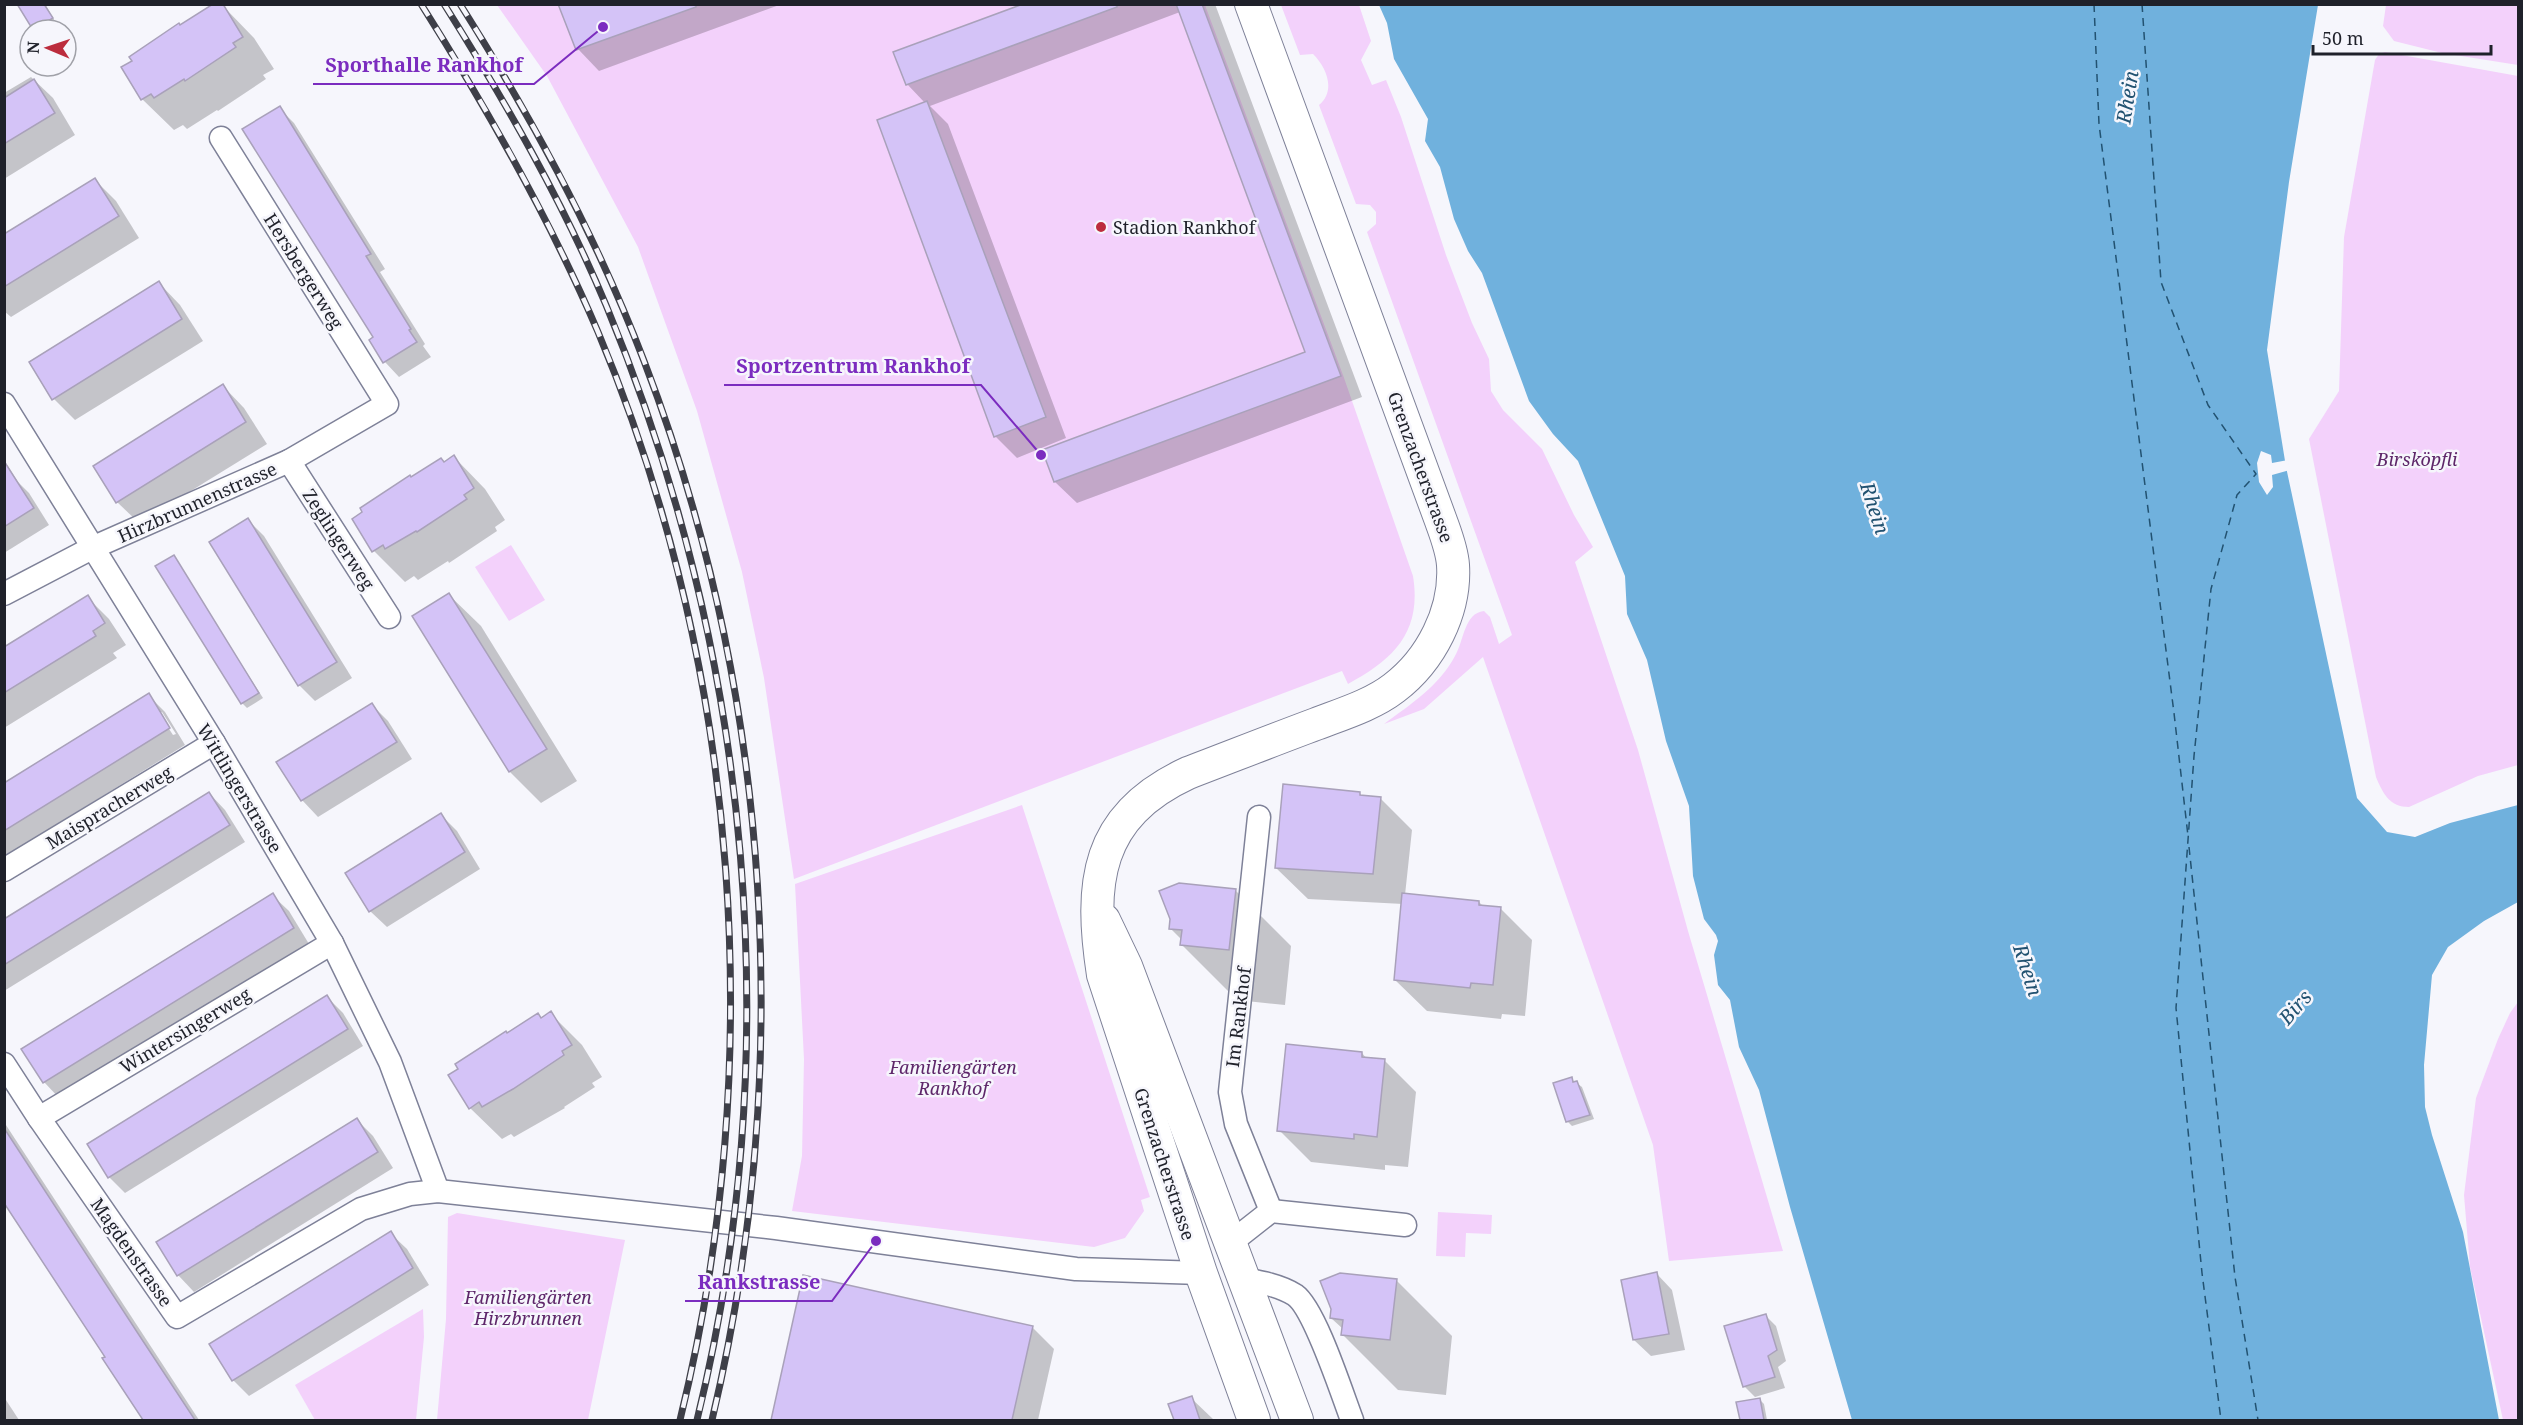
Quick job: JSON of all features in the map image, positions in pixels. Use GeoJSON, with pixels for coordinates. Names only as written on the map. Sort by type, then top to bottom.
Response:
{"type":"FeatureCollection","features":[{"type":"Feature","properties":{"kind":"main road","name":"Grenzacherstrasse"},"geometry":{"type":"LineString","coordinates":[[1251,4],[1441,521],[1453,564],[1448,608],[1429,652],[1393,689],[1362,706],[1188,773],[1161,786],[1140,803],[1119,827],[1107,851],[1099,878],[1096,903],[1097,938],[1103,975],[1201,1273],[1254,1420]]}},
{"type":"Feature","properties":{"kind":"main road","name":"Grenzacherstrasse"},"geometry":{"type":"LineString","coordinates":[[1096,903],[1126,966],[1297,1420]]}},
{"type":"Feature","properties":{"kind":"main road"},"geometry":{"type":"LineString","coordinates":[[1201,1273],[1229,1244]]}},
{"type":"Feature","properties":{"kind":"main road"},"geometry":{"type":"LineString","coordinates":[[1201,1273],[1242,1279]]}},
{"type":"Feature","properties":{"kind":"street","name":"Hersbergerweg"},"geometry":{"type":"LineString","coordinates":[[221,138],[387,404]]}},
{"type":"Feature","properties":{"kind":"street","name":"Wittlingerstrasse"},"geometry":{"type":"LineString","coordinates":[[4,404],[214,743],[332,943],[390,1062],[438,1191]]}},
{"type":"Feature","properties":{"kind":"street","name":"Hirzbrunnenstrasse"},"geometry":{"type":"LineString","coordinates":[[4,594],[92,548],[289,461],[387,404]]}},
{"type":"Feature","properties":{"kind":"street","name":"Zeglingerweg"},"geometry":{"type":"LineString","coordinates":[[289,461],[389,617]]}},
{"type":"Feature","properties":{"kind":"street","name":"Maispracherweg"},"geometry":{"type":"LineString","coordinates":[[4,870],[214,743]]}},
{"type":"Feature","properties":{"kind":"street","name":"Im Rankhof"},"geometry":{"type":"LineString","coordinates":[[1259,817],[1230,1092],[1236,1124],[1271,1210]]}},
{"type":"Feature","properties":{"kind":"street","name":"Wintersingerweg"},"geometry":{"type":"LineString","coordinates":[[39,1118],[332,943]]}},
{"type":"Feature","properties":{"kind":"street","name":"Magdenstrasse"},"geometry":{"type":"LineString","coordinates":[[4,1064],[177,1317],[361,1209],[410,1194],[438,1191]]}},
{"type":"Feature","properties":{"kind":"street"},"geometry":{"type":"LineString","coordinates":[[438,1191],[776,1228],[1076,1269],[1201,1273]]}},
{"type":"Feature","properties":{"kind":"street"},"geometry":{"type":"LineString","coordinates":[[1229,1244],[1271,1210],[1405,1225]]}},
{"type":"Feature","properties":{"kind":"street"},"geometry":{"type":"LineString","coordinates":[[1242,1279],[1268,1283],[1283,1289],[1296,1296],[1303,1304],[1313,1322],[1352,1420]]}},
{"type":"Feature","properties":{"kind":"green space"},"geometry":{"type":"Polygon","coordinates":[[[497,5],[1205,5],[1343,375],[1413,576],[1415,596],[1413,613],[1409,628],[1401,642],[1379,664],[1348,684],[1342,671],[794,879],[764,678],[742,572],[697,411],[638,247],[547,76],[497,5]]]}},
{"type":"Feature","properties":{"kind":"green space"},"geometry":{"type":"Polygon","coordinates":[[[1281,5],[1359,5],[1371,41],[1361,60],[1372,85],[1386,80],[1401,117],[1446,255],[1472,323],[1489,359],[1491,391],[1503,410],[1542,449],[1574,515],[1593,547],[1575,562],[1638,750],[1688,931],[1783,1251],[1669,1261],[1653,1145],[1483,657],[1424,709],[1384,724],[1424,694],[1441,676],[1458,650],[1468,622],[1477,613],[1484,611],[1490,617],[1499,644],[1512,635],[1367,232],[1376,224],[1376,212],[1370,205],[1356,204],[1319,105],[1327,93],[1326,73],[1313,54],[1300,55],[1281,5]]]}},
{"type":"Feature","properties":{"kind":"green space"},"geometry":{"type":"Polygon","coordinates":[[[2386,5],[2518,5],[2518,65],[2442,53],[2394,41],[2383,26],[2386,5]]]}},
{"type":"Feature","properties":{"kind":"green space","name":"Birsköpfli"},"geometry":{"type":"Polygon","coordinates":[[[2385,52],[2518,76],[2518,765],[2478,776],[2409,807],[2392,802],[2381,789],[2376,777],[2309,439],[2339,391],[2344,237],[2375,60],[2379,54],[2385,52]]]}},
{"type":"Feature","properties":{"kind":"green space"},"geometry":{"type":"Polygon","coordinates":[[[511,545],[545,600],[509,621],[475,567],[511,545]]]}},
{"type":"Feature","properties":{"kind":"green space","name":"Familiengärten Rankhof"},"geometry":{"type":"Polygon","coordinates":[[[1022,805],[1150,1197],[1141,1200],[1144,1211],[1125,1238],[1094,1247],[792,1211],[802,1156],[804,1059],[795,884],[1022,805]]]}},
{"type":"Feature","properties":{"kind":"green space"},"geometry":{"type":"Polygon","coordinates":[[[2518,1002],[2518,1420],[2503,1420],[2470,1267],[2464,1195],[2476,1098],[2498,1039],[2510,1013],[2518,1002]]]}},
{"type":"Feature","properties":{"kind":"green space"},"geometry":{"type":"Polygon","coordinates":[[[1438,1212],[1492,1215],[1491,1234],[1466,1233],[1465,1257],[1436,1256],[1438,1212]]]}},
{"type":"Feature","properties":{"kind":"green space","name":"Familiengärten Hirzbrunnen"},"geometry":{"type":"Polygon","coordinates":[[[457,1213],[625,1240],[588,1420],[437,1420],[446,1319],[448,1217],[457,1213]]]}},
{"type":"Feature","properties":{"kind":"green space"},"geometry":{"type":"Polygon","coordinates":[[[423,1309],[424,1337],[416,1420],[315,1420],[295,1385],[423,1309]]]}},
{"type":"Feature","properties":{"kind":"water"},"geometry":{"type":"Polygon","coordinates":[[[1379,5],[2318,5],[2289,182],[2267,350],[2286,467],[2357,798],[2387,832],[2415,837],[2450,823],[2518,805],[2518,902],[2484,921],[2448,947],[2432,975],[2424,1065],[2425,1107],[2463,1232],[2499,1420],[1852,1420],[1790,1207],[1759,1090],[1739,1047],[1730,1000],[1718,985],[1714,955],[1718,941],[1704,919],[1693,876],[1689,806],[1666,741],[1647,660],[1627,614],[1625,576],[1578,461],[1553,434],[1529,401],[1482,273],[1468,251],[1454,219],[1440,167],[1425,141],[1428,119],[1394,59],[1387,23],[1379,5]]]}},
{"type":"Feature","properties":{"kind":"pier"},"geometry":{"type":"Polygon","coordinates":[[[2261,451],[2271,455],[2272,463],[2288,460],[2290,470],[2272,475],[2273,487],[2267,495],[2259,482],[2257,463],[2261,451]]]}},
{"type":"Feature","properties":{"kind":"building"},"geometry":{"type":"Polygon","coordinates":[[[17,4],[44,4],[53,18],[26,18],[17,4]]]}},
{"type":"Feature","properties":{"kind":"building"},"geometry":{"type":"Polygon","coordinates":[[[213,4],[223,4],[243,37],[233,43],[236,47],[185,81],[184,79],[154,98],[151,94],[141,100],[121,67],[132,61],[129,57],[179,23],[180,25],[213,4]]]}},
{"type":"Feature","properties":{"kind":"building"},"geometry":{"type":"Polygon","coordinates":[[[558,4],[696,4],[696,7],[576,50],[558,4]]]}},
{"type":"Feature","properties":{"kind":"building"},"geometry":{"type":"Polygon","coordinates":[[[1023,4],[1117,4],[1117,7],[906,85],[893,52],[1023,4]]]}},
{"type":"Feature","properties":{"kind":"building"},"geometry":{"type":"Polygon","coordinates":[[[1176,4],[1202,4],[1341,376],[1054,482],[1042,450],[1305,352],[1176,4]]]}},
{"type":"Feature","properties":{"kind":"building"},"geometry":{"type":"Polygon","coordinates":[[[34,79],[55,113],[4,144],[4,98],[34,79]]]}},
{"type":"Feature","properties":{"kind":"building"},"geometry":{"type":"Polygon","coordinates":[[[927,101],[1046,417],[994,437],[877,120],[927,101]]]}},
{"type":"Feature","properties":{"kind":"building"},"geometry":{"type":"Polygon","coordinates":[[[280,106],[371,254],[366,256],[417,342],[383,363],[369,340],[373,337],[242,129],[280,106]]]}},
{"type":"Feature","properties":{"kind":"building"},"geometry":{"type":"Polygon","coordinates":[[[95,178],[119,216],[4,287],[4,234],[95,178]]]}},
{"type":"Feature","properties":{"kind":"building"},"geometry":{"type":"Polygon","coordinates":[[[159,281],[182,319],[52,400],[29,362],[159,281]]]}},
{"type":"Feature","properties":{"kind":"building"},"geometry":{"type":"Polygon","coordinates":[[[223,384],[246,422],[116,503],[93,466],[223,384]]]}},
{"type":"Feature","properties":{"kind":"building"},"geometry":{"type":"Polygon","coordinates":[[[454,455],[474,488],[464,495],[467,499],[417,532],[385,549],[383,545],[372,552],[352,519],[362,512],[360,508],[410,475],[411,477],[441,458],[444,462],[454,455]]]}},
{"type":"Feature","properties":{"kind":"building"},"geometry":{"type":"Polygon","coordinates":[[[4,461],[34,508],[4,527],[4,461]]]}},
{"type":"Feature","properties":{"kind":"building"},"geometry":{"type":"Polygon","coordinates":[[[248,518],[337,662],[298,686],[209,542],[248,518]]]}},
{"type":"Feature","properties":{"kind":"building"},"geometry":{"type":"Polygon","coordinates":[[[174,555],[259,693],[241,704],[155,566],[174,555]]]}},
{"type":"Feature","properties":{"kind":"building"},"geometry":{"type":"Polygon","coordinates":[[[449,593],[547,749],[509,772],[412,616],[449,593]]]}},
{"type":"Feature","properties":{"kind":"building"},"geometry":{"type":"Polygon","coordinates":[[[88,595],[105,623],[93,631],[96,636],[4,693],[4,647],[88,595]]]}},
{"type":"Feature","properties":{"kind":"building"},"geometry":{"type":"Polygon","coordinates":[[[149,693],[170,728],[4,831],[4,783],[149,693]]]}},
{"type":"Feature","properties":{"kind":"building"},"geometry":{"type":"Polygon","coordinates":[[[372,703],[397,742],[301,801],[276,762],[372,703]]]}},
{"type":"Feature","properties":{"kind":"building"},"geometry":{"type":"Polygon","coordinates":[[[1283,784],[1360,792],[1360,795],[1381,797],[1373,874],[1275,868],[1283,784]]]}},
{"type":"Feature","properties":{"kind":"building"},"geometry":{"type":"Polygon","coordinates":[[[209,792],[230,825],[4,965],[4,919],[209,792]]]}},
{"type":"Feature","properties":{"kind":"building"},"geometry":{"type":"Polygon","coordinates":[[[441,813],[465,852],[369,912],[345,873],[441,813]]]}},
{"type":"Feature","properties":{"kind":"building"},"geometry":{"type":"Polygon","coordinates":[[[1179,883],[1236,889],[1229,950],[1180,945],[1182,930],[1169,929],[1170,919],[1159,891],[1179,883]]]}},
{"type":"Feature","properties":{"kind":"building"},"geometry":{"type":"Polygon","coordinates":[[[273,893],[294,928],[43,1083],[21,1049],[273,893]]]}},
{"type":"Feature","properties":{"kind":"building"},"geometry":{"type":"Polygon","coordinates":[[[1402,893],[1479,901],[1479,905],[1501,907],[1493,985],[1471,983],[1470,988],[1394,980],[1402,893]]]}},
{"type":"Feature","properties":{"kind":"building"},"geometry":{"type":"Polygon","coordinates":[[[327,995],[348,1029],[108,1178],[87,1144],[327,995]]]}},
{"type":"Feature","properties":{"kind":"building"},"geometry":{"type":"Polygon","coordinates":[[[551,1011],[572,1045],[562,1051],[564,1055],[482,1107],[479,1102],[469,1109],[448,1075],[458,1069],[455,1064],[538,1013],[541,1018],[551,1011]]]}},
{"type":"Feature","properties":{"kind":"building"},"geometry":{"type":"Polygon","coordinates":[[[1286,1044],[1362,1052],[1362,1057],[1385,1059],[1377,1137],[1354,1134],[1354,1139],[1277,1131],[1286,1044]]]}},
{"type":"Feature","properties":{"kind":"building"},"geometry":{"type":"Polygon","coordinates":[[[1572,1077],[1573,1082],[1577,1081],[1590,1115],[1566,1122],[1553,1083],[1572,1077]]]}},
{"type":"Feature","properties":{"kind":"building"},"geometry":{"type":"Polygon","coordinates":[[[357,1118],[378,1152],[177,1276],[156,1242],[357,1118]]]}},
{"type":"Feature","properties":{"kind":"building"},"geometry":{"type":"Polygon","coordinates":[[[4,1128],[195,1420],[143,1420],[102,1358],[105,1357],[4,1203],[4,1128]]]}},
{"type":"Feature","properties":{"kind":"building"},"geometry":{"type":"Polygon","coordinates":[[[391,1231],[413,1268],[232,1381],[209,1344],[391,1231]]]}},
{"type":"Feature","properties":{"kind":"building"},"geometry":{"type":"Polygon","coordinates":[[[1657,1272],[1669,1334],[1633,1340],[1621,1280],[1657,1272]]]}},
{"type":"Feature","properties":{"kind":"building"},"geometry":{"type":"Polygon","coordinates":[[[1340,1273],[1397,1279],[1390,1340],[1341,1335],[1343,1320],[1330,1318],[1331,1309],[1320,1281],[1340,1273]]]}},
{"type":"Feature","properties":{"kind":"building"},"geometry":{"type":"Polygon","coordinates":[[[803,1275],[1033,1326],[1012,1420],[771,1420],[803,1275]]]}},
{"type":"Feature","properties":{"kind":"building"},"geometry":{"type":"Polygon","coordinates":[[[1766,1314],[1777,1350],[1768,1356],[1775,1377],[1743,1387],[1724,1326],[1766,1314]]]}},
{"type":"Feature","properties":{"kind":"building"},"geometry":{"type":"Polygon","coordinates":[[[1192,1396],[1200,1420],[1174,1420],[1168,1404],[1192,1396]]]}},
{"type":"Feature","properties":{"kind":"building"},"geometry":{"type":"Polygon","coordinates":[[[1760,1398],[1764,1420],[1740,1420],[1736,1402],[1760,1398]]]}},
{"type":"Feature","properties":{"kind":"ferry route"},"geometry":{"type":"LineString","coordinates":[[2094,4],[2099,124],[2188,836]]}},
{"type":"Feature","properties":{"kind":"ferry route"},"geometry":{"type":"LineString","coordinates":[[2142,4],[2161,282],[2208,405],[2256,474],[2237,495],[2211,589],[2194,756],[2176,1008],[2202,1273],[2221,1420]]}},
{"type":"Feature","properties":{"kind":"ferry route"},"geometry":{"type":"LineString","coordinates":[[2189,847],[2235,1277],[2258,1420]]}},
{"type":"Feature","properties":{"kind":"railway"},"geometry":{"type":"LineString","coordinates":[[421,4],[516,165],[559,247],[598,332],[646,462],[684,595],[710,731],[726,869],[730,1008],[724,1146],[708,1284],[680,1420]]}},
{"type":"Feature","properties":{"kind":"railway"},"geometry":{"type":"LineString","coordinates":[[444,4],[489,77],[551,189],[606,305],[656,439],[695,576],[723,715],[740,855],[747,997],[742,1139],[725,1280],[697,1420]]}},
{"type":"Feature","properties":{"kind":"railway"},"geometry":{"type":"LineString","coordinates":[[460,4],[561,178],[625,314],[644,361],[687,489],[721,619],[744,752],[757,886],[761,1020],[755,1155],[738,1288],[712,1420]]}},
{"type":"Feature","properties":{"kind":"place","name":"Sporthalle Rankhof"},"geometry":{"type":"Point","coordinates":[603,27]}},
{"type":"Feature","properties":{"kind":"place","name":"Stadion Rankhof"},"geometry":{"type":"Point","coordinates":[1101,227]}},
{"type":"Feature","properties":{"kind":"place","name":"Sportzentrum Rankhof"},"geometry":{"type":"Point","coordinates":[1041,455]}},
{"type":"Feature","properties":{"kind":"place","name":"Rankstrasse"},"geometry":{"type":"Point","coordinates":[876,1241]}},
{"type":"Feature","properties":{"kind":"water label","name":"Rhein"},"geometry":{"type":"Point","coordinates":[2127,97]}},
{"type":"Feature","properties":{"kind":"water label","name":"Rhein"},"geometry":{"type":"Point","coordinates":[1875,508]}},
{"type":"Feature","properties":{"kind":"water label","name":"Rhein"},"geometry":{"type":"Point","coordinates":[2028,970]}},
{"type":"Feature","properties":{"kind":"water label","name":"Birs"},"geometry":{"type":"Point","coordinates":[2295,1007]}}]}
